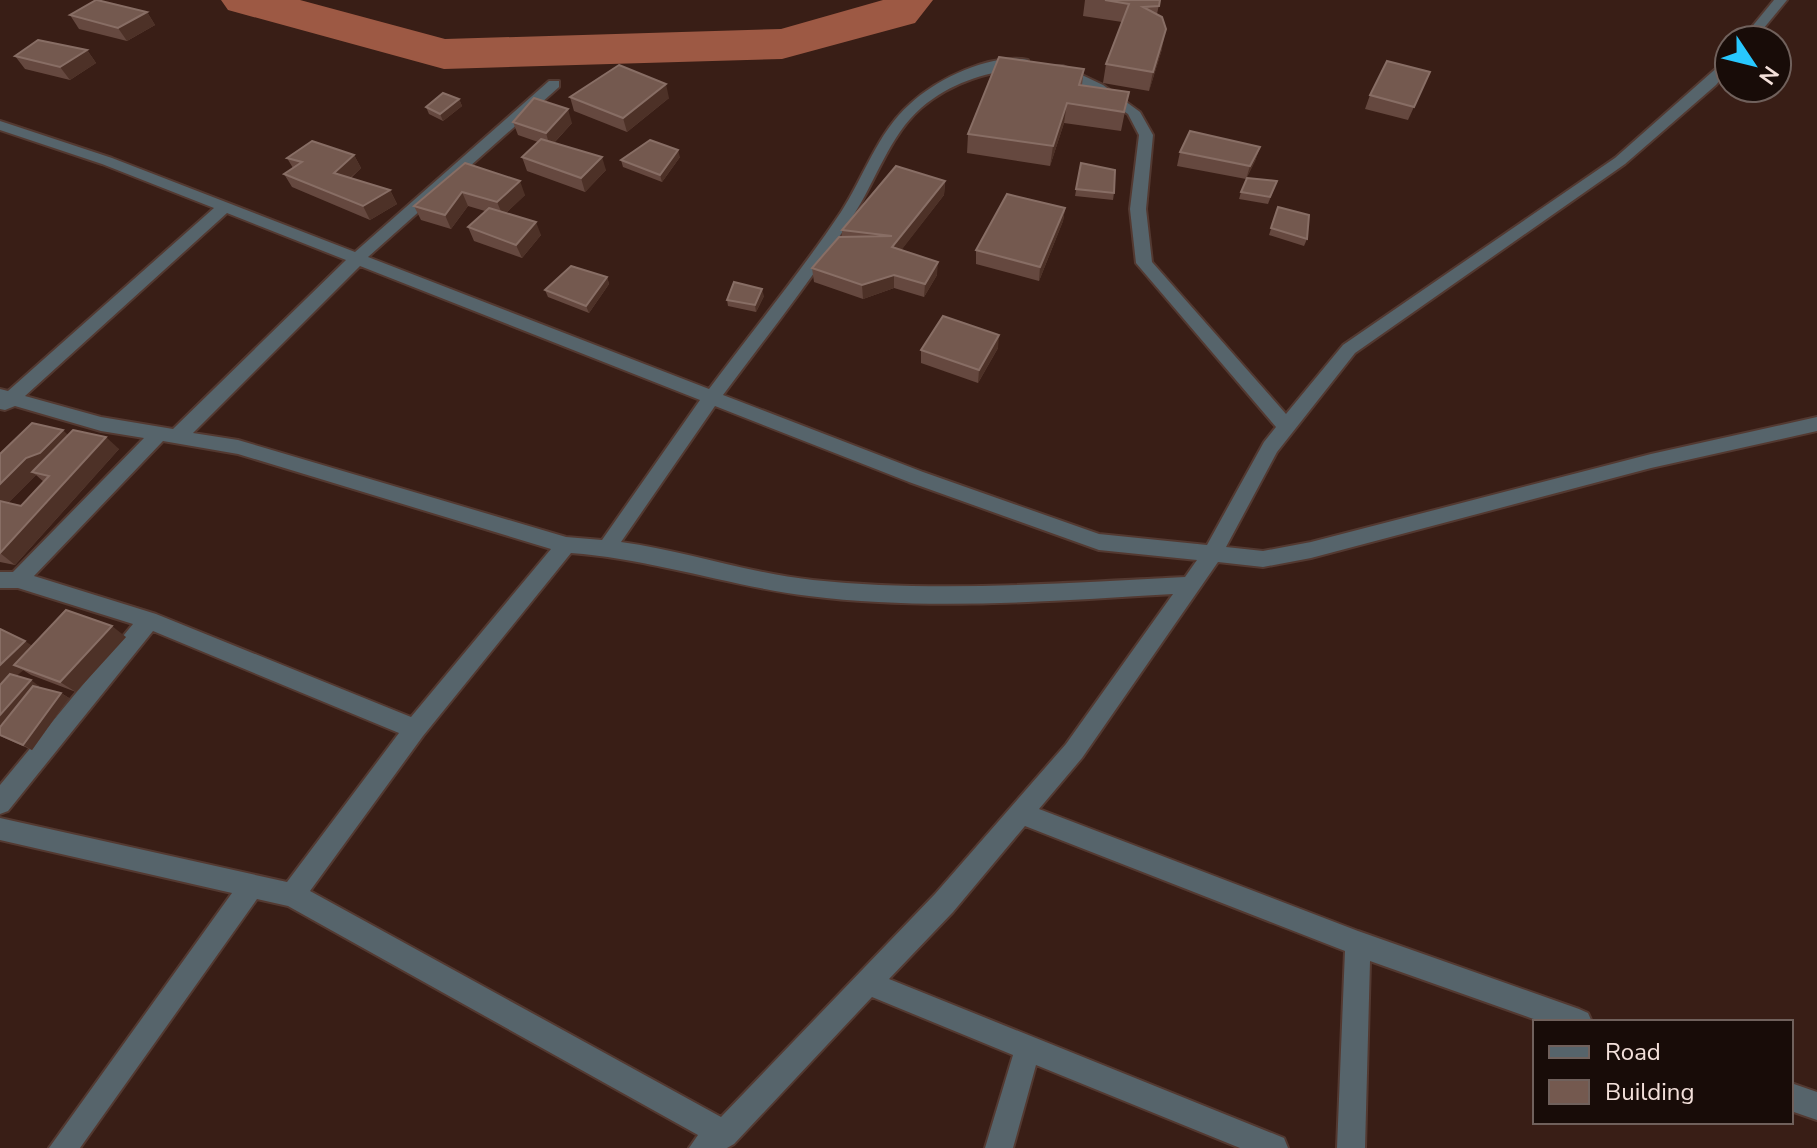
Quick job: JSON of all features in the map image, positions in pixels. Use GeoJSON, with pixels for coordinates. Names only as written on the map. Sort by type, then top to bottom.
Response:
{"type":"FeatureCollection","features":[{"type":"Feature","properties":{"kind":"street"},"geometry":{"type":"LineString","coordinates":[[1761,24],[1781,0]]}},
{"type":"Feature","properties":{"kind":"street"},"geometry":{"type":"LineString","coordinates":[[608,546],[652,477],[846,215],[879,156],[913,108],[983,67],[1015,62],[1050,66],[1098,88],[1133,112],[1146,135],[1138,209],[1144,263],[1286,426]]}},
{"type":"Feature","properties":{"kind":"street"},"geometry":{"type":"LineString","coordinates":[[703,1148],[724,1134],[944,903],[1074,751],[1211,556],[1270,447],[1349,349],[1620,161],[1713,80]]}},
{"type":"Feature","properties":{"kind":"street"},"geometry":{"type":"LineString","coordinates":[[9,580],[358,258],[554,84]]}},
{"type":"Feature","properties":{"kind":"street"},"geometry":{"type":"LineString","coordinates":[[4,131],[225,207],[916,477],[1099,542],[1263,559],[1311,550],[1651,461],[1817,424]]}},
{"type":"Feature","properties":{"kind":"street"},"geometry":{"type":"LineString","coordinates":[[4,401],[225,207]]}},
{"type":"Feature","properties":{"kind":"street"},"geometry":{"type":"LineString","coordinates":[[4,401],[101,424],[238,447],[566,545],[608,546],[810,588],[952,596],[1191,585]]}},
{"type":"Feature","properties":{"kind":"street"},"geometry":{"type":"LineString","coordinates":[[292,895],[415,729],[566,545]]}},
{"type":"Feature","properties":{"kind":"street"},"geometry":{"type":"LineString","coordinates":[[9,580],[149,620],[415,729]]}},
{"type":"Feature","properties":{"kind":"street"},"geometry":{"type":"LineString","coordinates":[[0,803],[149,620]]}},
{"type":"Feature","properties":{"kind":"street"},"geometry":{"type":"LineString","coordinates":[[1021,813],[1358,944],[1573,1020]]}},
{"type":"Feature","properties":{"kind":"street"},"geometry":{"type":"LineString","coordinates":[[0,829],[292,895],[724,1134]]}},
{"type":"Feature","properties":{"kind":"street"},"geometry":{"type":"LineString","coordinates":[[63,1148],[252,886]]}},
{"type":"Feature","properties":{"kind":"street"},"geometry":{"type":"LineString","coordinates":[[1351,1148],[1358,944]]}},
{"type":"Feature","properties":{"kind":"street"},"geometry":{"type":"LineString","coordinates":[[868,983],[1274,1148]]}},
{"type":"Feature","properties":{"kind":"street"},"geometry":{"type":"LineString","coordinates":[[999,1148],[1028,1048]]}},
{"type":"Feature","properties":{"kind":"street"},"geometry":{"type":"LineString","coordinates":[[1793,1098],[1817,1106]]}},
{"type":"Feature","properties":{"kind":"building"},"geometry":{"type":"Polygon","coordinates":[[[96,0],[147,12],[118,28],[70,15],[96,0]]]}},
{"type":"Feature","properties":{"kind":"building"},"geometry":{"type":"Polygon","coordinates":[[[1105,0],[1160,0],[1159,6],[1143,7],[1162,17],[1166,29],[1153,72],[1106,64],[1129,4],[1105,0]]]}},
{"type":"Feature","properties":{"kind":"building"},"geometry":{"type":"Polygon","coordinates":[[[38,40],[87,50],[60,67],[15,56],[38,40]]]}},
{"type":"Feature","properties":{"kind":"building"},"geometry":{"type":"Polygon","coordinates":[[[999,57],[1084,69],[1079,85],[1129,92],[1124,112],[1067,103],[1053,146],[968,134],[999,57]]]}},
{"type":"Feature","properties":{"kind":"building"},"geometry":{"type":"Polygon","coordinates":[[[1387,61],[1430,72],[1414,107],[1370,95],[1387,61]]]}},
{"type":"Feature","properties":{"kind":"building"},"geometry":{"type":"Polygon","coordinates":[[[619,65],[666,84],[623,118],[570,97],[619,65]]]}},
{"type":"Feature","properties":{"kind":"building"},"geometry":{"type":"Polygon","coordinates":[[[443,93],[459,99],[440,114],[426,107],[443,93]]]}},
{"type":"Feature","properties":{"kind":"building"},"geometry":{"type":"Polygon","coordinates":[[[534,98],[568,109],[546,133],[513,122],[534,98]]]}},
{"type":"Feature","properties":{"kind":"building"},"geometry":{"type":"Polygon","coordinates":[[[1190,131],[1260,147],[1250,166],[1180,152],[1190,131]]]}},
{"type":"Feature","properties":{"kind":"building"},"geometry":{"type":"Polygon","coordinates":[[[541,139],[602,157],[581,178],[522,157],[541,139]]]}},
{"type":"Feature","properties":{"kind":"building"},"geometry":{"type":"Polygon","coordinates":[[[650,140],[678,150],[660,175],[621,160],[650,140]]]}},
{"type":"Feature","properties":{"kind":"building"},"geometry":{"type":"Polygon","coordinates":[[[312,141],[354,155],[334,173],[390,190],[363,206],[284,174],[302,162],[287,158],[312,141]]]}},
{"type":"Feature","properties":{"kind":"building"},"geometry":{"type":"Polygon","coordinates":[[[465,163],[520,181],[497,202],[462,192],[445,215],[414,206],[465,163]]]}},
{"type":"Feature","properties":{"kind":"building"},"geometry":{"type":"Polygon","coordinates":[[[1081,163],[1115,170],[1114,193],[1076,189],[1081,163]]]}},
{"type":"Feature","properties":{"kind":"building"},"geometry":{"type":"Polygon","coordinates":[[[896,166],[945,181],[892,247],[938,262],[925,284],[894,275],[862,285],[812,268],[839,237],[892,236],[842,230],[896,166]]]}},
{"type":"Feature","properties":{"kind":"building"},"geometry":{"type":"Polygon","coordinates":[[[1247,178],[1277,181],[1270,197],[1241,192],[1247,178]]]}},
{"type":"Feature","properties":{"kind":"building"},"geometry":{"type":"Polygon","coordinates":[[[1007,194],[1065,208],[1040,267],[976,250],[1007,194]]]}},
{"type":"Feature","properties":{"kind":"building"},"geometry":{"type":"Polygon","coordinates":[[[1278,207],[1309,215],[1307,239],[1271,228],[1278,207]]]}},
{"type":"Feature","properties":{"kind":"building"},"geometry":{"type":"Polygon","coordinates":[[[489,208],[536,222],[516,245],[468,227],[489,208]]]}},
{"type":"Feature","properties":{"kind":"building"},"geometry":{"type":"Polygon","coordinates":[[[571,266],[607,277],[586,306],[545,290],[571,266]]]}},
{"type":"Feature","properties":{"kind":"building"},"geometry":{"type":"Polygon","coordinates":[[[734,282],[762,289],[755,305],[727,300],[734,282]]]}},
{"type":"Feature","properties":{"kind":"building"},"geometry":{"type":"Polygon","coordinates":[[[943,316],[999,335],[979,370],[921,350],[943,316]]]}},
{"type":"Feature","properties":{"kind":"building"},"geometry":{"type":"Polygon","coordinates":[[[32,423],[63,430],[40,453],[26,458],[0,484],[0,454],[32,423]]]}},
{"type":"Feature","properties":{"kind":"building"},"geometry":{"type":"Polygon","coordinates":[[[73,430],[106,437],[0,553],[0,501],[21,506],[49,476],[32,472],[73,430]]]}},
{"type":"Feature","properties":{"kind":"building"},"geometry":{"type":"Polygon","coordinates":[[[66,610],[112,626],[60,682],[14,665],[66,610]]]}},
{"type":"Feature","properties":{"kind":"building"},"geometry":{"type":"Polygon","coordinates":[[[0,629],[25,641],[0,665],[0,629]]]}},
{"type":"Feature","properties":{"kind":"building"},"geometry":{"type":"Polygon","coordinates":[[[10,674],[31,680],[0,715],[0,685],[10,674]]]}},
{"type":"Feature","properties":{"kind":"building"},"geometry":{"type":"Polygon","coordinates":[[[33,686],[61,693],[23,745],[0,735],[0,727],[33,686]]]}},
{"type":"Feature","properties":{"kind":"waterway"},"geometry":{"type":"LineString","coordinates":[[245,0],[444,54],[782,44],[898,13],[909,0]]}}]}
